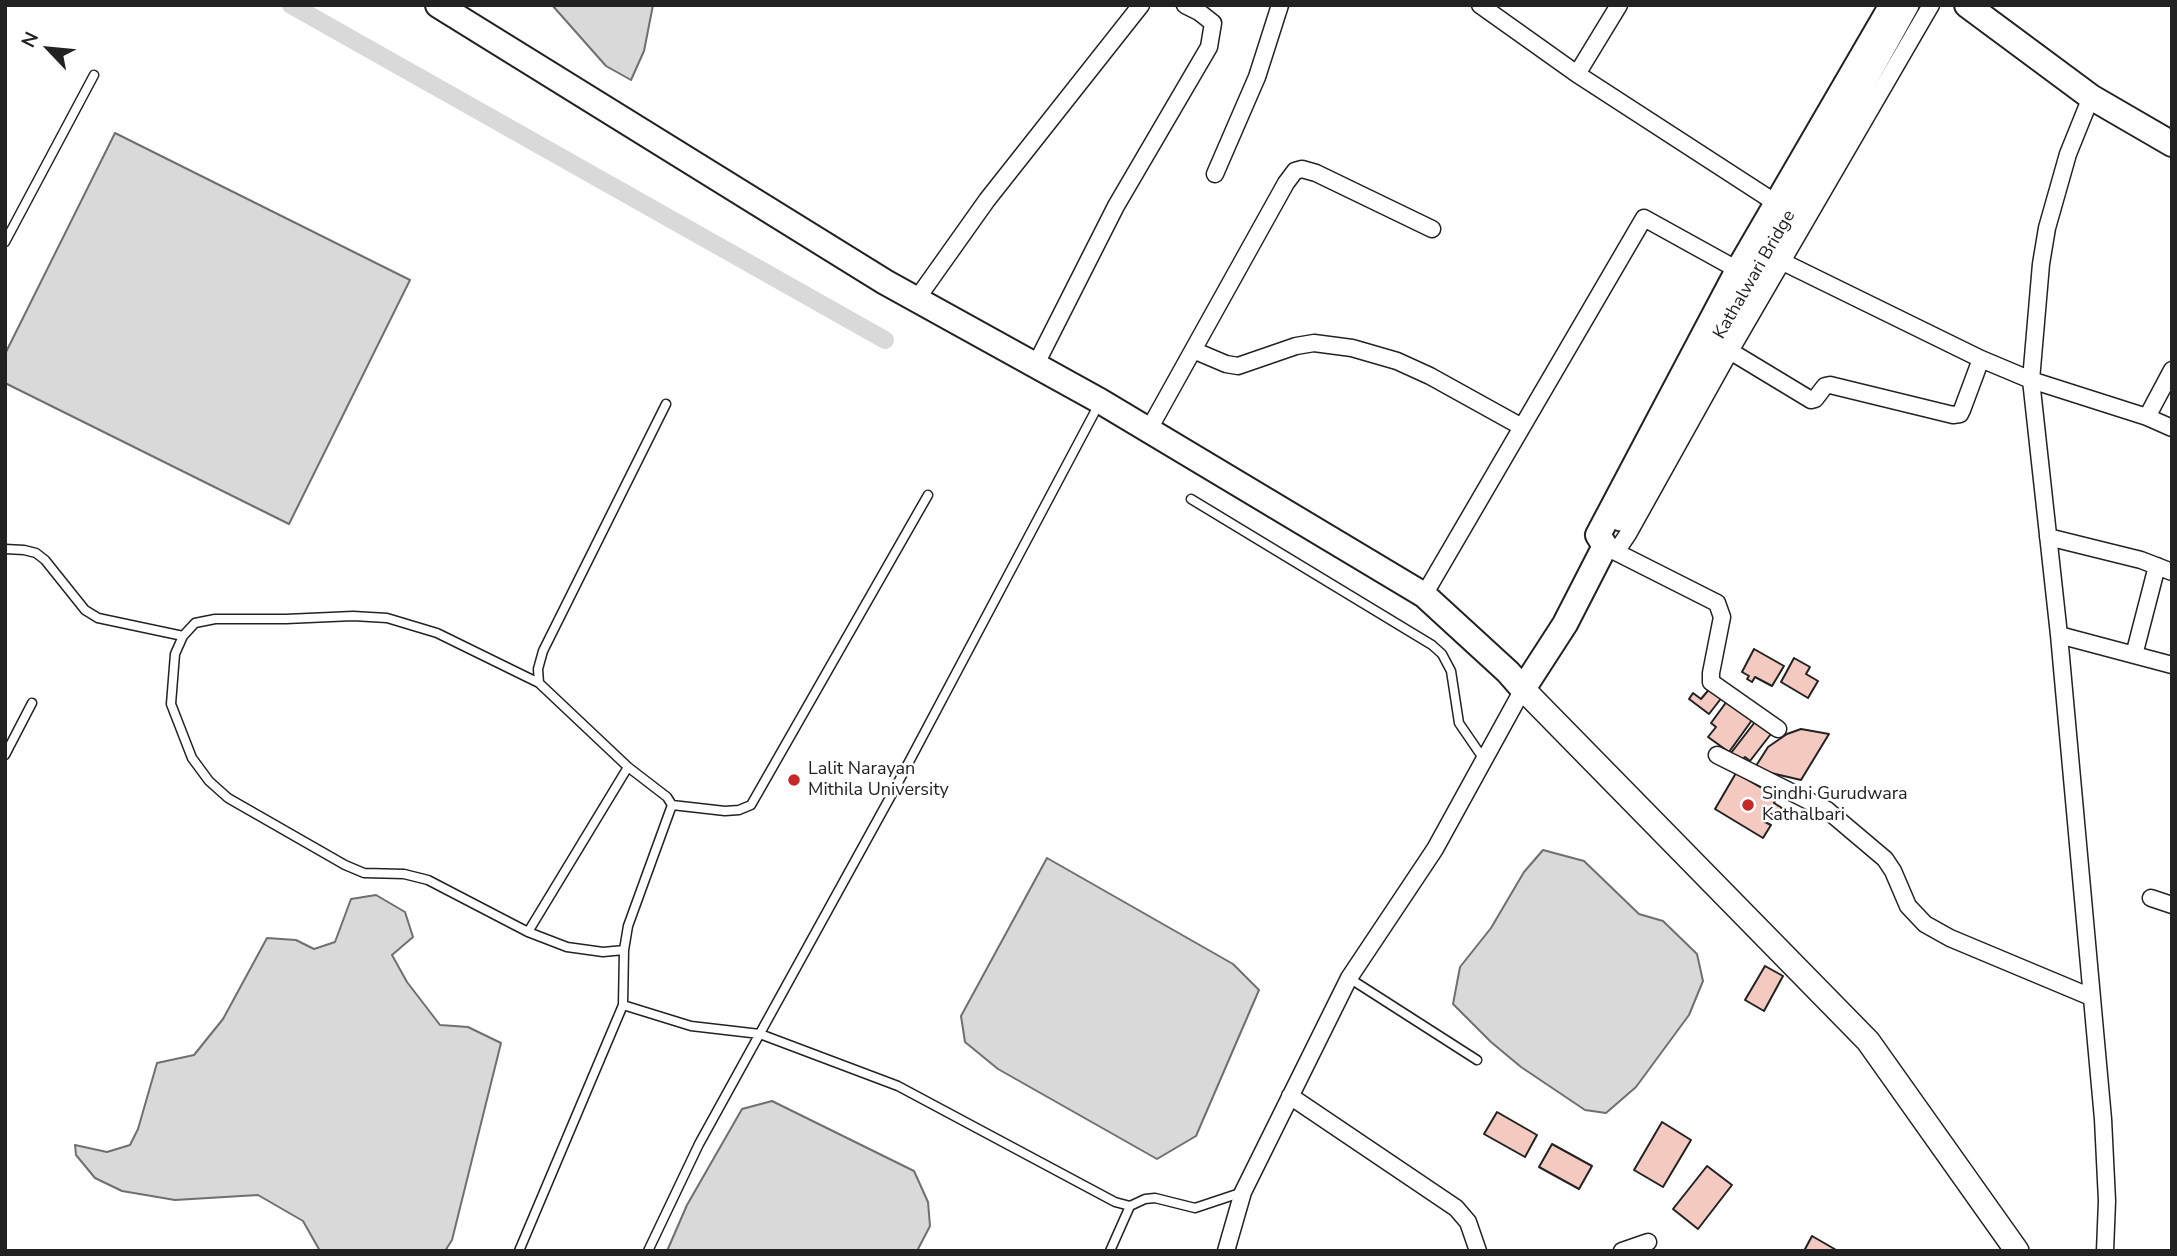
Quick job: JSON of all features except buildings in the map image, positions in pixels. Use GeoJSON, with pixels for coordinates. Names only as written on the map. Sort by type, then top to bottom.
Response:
{"type":"FeatureCollection","features":[{"type":"Feature","properties":{"kind":"main road"},"geometry":{"type":"LineString","coordinates":[[438,5],[916,300],[1100,401],[1424,595],[1508,672],[1868,1041],[2017,1251]]}},
{"type":"Feature","properties":{"kind":"main road"},"geometry":{"type":"LineString","coordinates":[[1522,689],[1560,634],[1610,549],[1598,535],[1738,270],[1892,5]]}},
{"type":"Feature","properties":{"kind":"main road","name":"Kathalwari Bridge"},"geometry":{"type":"LineString","coordinates":[[1610,549],[1729,318],[1801,196],[1907,5]]}},
{"type":"Feature","properties":{"kind":"main road"},"geometry":{"type":"LineString","coordinates":[[1967,5],[2091,97],[2172,144]]}},
{"type":"Feature","properties":{"kind":"street"},"geometry":{"type":"LineString","coordinates":[[916,300],[987,200],[1141,5]]}},
{"type":"Feature","properties":{"kind":"street"},"geometry":{"type":"LineString","coordinates":[[1035,366],[1116,206],[1209,47],[1213,23],[1185,5]]}},
{"type":"Feature","properties":{"kind":"street"},"geometry":{"type":"LineString","coordinates":[[1215,174],[1257,77],[1280,5]]}},
{"type":"Feature","properties":{"kind":"street"},"geometry":{"type":"LineString","coordinates":[[1577,74],[1619,5]]}},
{"type":"Feature","properties":{"kind":"street"},"geometry":{"type":"LineString","coordinates":[[1778,729],[1711,682],[1722,617],[1717,603],[1610,549],[1629,534],[1730,351],[1931,5]]}},
{"type":"Feature","properties":{"kind":"street"},"geometry":{"type":"LineString","coordinates":[[1483,6],[1577,74],[1776,203]]}},
{"type":"Feature","properties":{"kind":"street"},"geometry":{"type":"LineString","coordinates":[[2091,97],[2068,155],[2047,228],[2040,264],[2031,380],[2059,635],[2103,1119],[2107,1201],[2105,1251]]}},
{"type":"Feature","properties":{"kind":"street"},"geometry":{"type":"LineString","coordinates":[[1148,431],[1295,171],[1302,169],[1316,173],[1432,229]]}},
{"type":"Feature","properties":{"kind":"street"},"geometry":{"type":"LineString","coordinates":[[1424,595],[1644,218],[1738,270]]}},
{"type":"Feature","properties":{"kind":"street"},"geometry":{"type":"LineString","coordinates":[[1783,262],[1981,359],[2031,380],[2147,417],[2172,428]]}},
{"type":"Feature","properties":{"kind":"street"},"geometry":{"type":"LineString","coordinates":[[1193,350],[1237,366],[1296,345],[1314,342],[1352,348],[1397,361],[1430,376],[1522,428]]}},
{"type":"Feature","properties":{"kind":"street"},"geometry":{"type":"LineString","coordinates":[[1730,351],[1811,400],[1815,399],[1825,386],[1830,385],[1953,415],[1960,414],[1964,408],[1981,359]]}},
{"type":"Feature","properties":{"kind":"street"},"geometry":{"type":"LineString","coordinates":[[2147,417],[2172,370]]}},
{"type":"Feature","properties":{"kind":"street"},"geometry":{"type":"LineString","coordinates":[[2048,537],[2164,569],[2134,655]]}},
{"type":"Feature","properties":{"kind":"street"},"geometry":{"type":"LineString","coordinates":[[2059,635],[2172,665]]}},
{"type":"Feature","properties":{"kind":"street"},"geometry":{"type":"LineString","coordinates":[[1226,1251],[1243,1192],[1349,978],[1435,849],[1522,689]]}},
{"type":"Feature","properties":{"kind":"street"},"geometry":{"type":"LineString","coordinates":[[1717,755],[1827,810],[1885,859],[1908,906],[1925,925],[2091,997]]}},
{"type":"Feature","properties":{"kind":"street"},"geometry":{"type":"LineString","coordinates":[[2151,898],[2172,905]]}},
{"type":"Feature","properties":{"kind":"street"},"geometry":{"type":"LineString","coordinates":[[1290,1096],[1456,1208],[1468,1222],[1478,1251]]}},
{"type":"Feature","properties":{"kind":"street"},"geometry":{"type":"LineString","coordinates":[[1622,1251],[1648,1242]]}},
{"type":"Feature","properties":{"kind":"lane"},"geometry":{"type":"LineString","coordinates":[[5,242],[94,75]]}},
{"type":"Feature","properties":{"kind":"lane"},"geometry":{"type":"LineString","coordinates":[[648,1251],[699,1144],[893,792],[1100,401]]}},
{"type":"Feature","properties":{"kind":"lane"},"geometry":{"type":"LineString","coordinates":[[539,683],[538,669],[543,652],[666,404]]}},
{"type":"Feature","properties":{"kind":"lane"},"geometry":{"type":"LineString","coordinates":[[672,805],[725,811],[739,810],[751,805],[928,495]]}},
{"type":"Feature","properties":{"kind":"lane"},"geometry":{"type":"LineString","coordinates":[[1191,499],[1443,654],[1451,671],[1460,723],[1485,761]]}},
{"type":"Feature","properties":{"kind":"lane"},"geometry":{"type":"LineString","coordinates":[[5,549],[36,553],[45,560],[85,610],[98,618],[183,636]]}},
{"type":"Feature","properties":{"kind":"lane"},"geometry":{"type":"LineString","coordinates":[[624,950],[603,952],[567,947],[528,932],[428,880],[404,874],[364,873],[345,865],[228,797],[209,781],[192,758],[171,704],[175,654],[183,636],[195,623],[215,620],[353,615],[414,624],[539,683],[628,767],[667,797],[672,805]]}},
{"type":"Feature","properties":{"kind":"lane"},"geometry":{"type":"LineString","coordinates":[[5,755],[32,704]]}},
{"type":"Feature","properties":{"kind":"lane"},"geometry":{"type":"LineString","coordinates":[[528,932],[628,767]]}},
{"type":"Feature","properties":{"kind":"lane"},"geometry":{"type":"LineString","coordinates":[[519,1251],[624,1005],[624,950],[628,926],[672,805]]}},
{"type":"Feature","properties":{"kind":"lane"},"geometry":{"type":"LineString","coordinates":[[1349,978],[1477,1060]]}},
{"type":"Feature","properties":{"kind":"lane"},"geometry":{"type":"LineString","coordinates":[[624,1005],[691,1026],[760,1034],[898,1086],[1115,1202],[1130,1206],[1155,1198],[1195,1208],[1243,1192]]}},
{"type":"Feature","properties":{"kind":"lane"},"geometry":{"type":"LineString","coordinates":[[1110,1251],[1130,1206]]}},
{"type":"Feature","properties":{"kind":"shaded area"},"geometry":{"type":"Polygon","coordinates":[[[552,5],[653,5],[644,51],[631,80],[606,66],[552,5]]]}},
{"type":"Feature","properties":{"kind":"shaded area"},"geometry":{"type":"Polygon","coordinates":[[[115,133],[410,280],[289,524],[5,383],[5,354],[115,133]]]}},
{"type":"Feature","properties":{"kind":"shaded area"},"geometry":{"type":"Polygon","coordinates":[[[1543,850],[1584,861],[1639,914],[1663,921],[1697,954],[1703,981],[1689,1015],[1636,1087],[1606,1113],[1585,1110],[1521,1067],[1453,1004],[1460,967],[1491,928],[1524,872],[1543,850]]]}},
{"type":"Feature","properties":{"kind":"shaded area"},"geometry":{"type":"Polygon","coordinates":[[[1047,858],[1233,964],[1259,990],[1196,1136],[1157,1159],[998,1069],[965,1042],[961,1016],[1047,858]]]}},
{"type":"Feature","properties":{"kind":"shaded area"},"geometry":{"type":"Polygon","coordinates":[[[376,895],[405,912],[413,937],[392,955],[407,982],[440,1025],[468,1027],[501,1043],[452,1240],[445,1251],[320,1251],[303,1221],[258,1195],[175,1200],[122,1191],[95,1178],[76,1155],[75,1145],[107,1152],[130,1145],[138,1129],[157,1063],[194,1055],[223,1019],[267,938],[296,940],[314,949],[335,942],[351,899],[376,895]]]}},
{"type":"Feature","properties":{"kind":"shaded area"},"geometry":{"type":"Polygon","coordinates":[[[772,1101],[914,1171],[928,1202],[930,1226],[917,1251],[667,1251],[687,1205],[742,1109],[772,1101]]]}},
{"type":"Feature","properties":{"kind":"waterway"},"geometry":{"type":"LineString","coordinates":[[291,5],[885,340]]}},
{"type":"Feature","properties":{"kind":"place","name":"Lalit Narayan Mithila University"},"geometry":{"type":"Point","coordinates":[794,780]}},
{"type":"Feature","properties":{"kind":"place","name":"Sindhi Gurudwara Kathalbari"},"geometry":{"type":"Point","coordinates":[1748,805]}}]}
